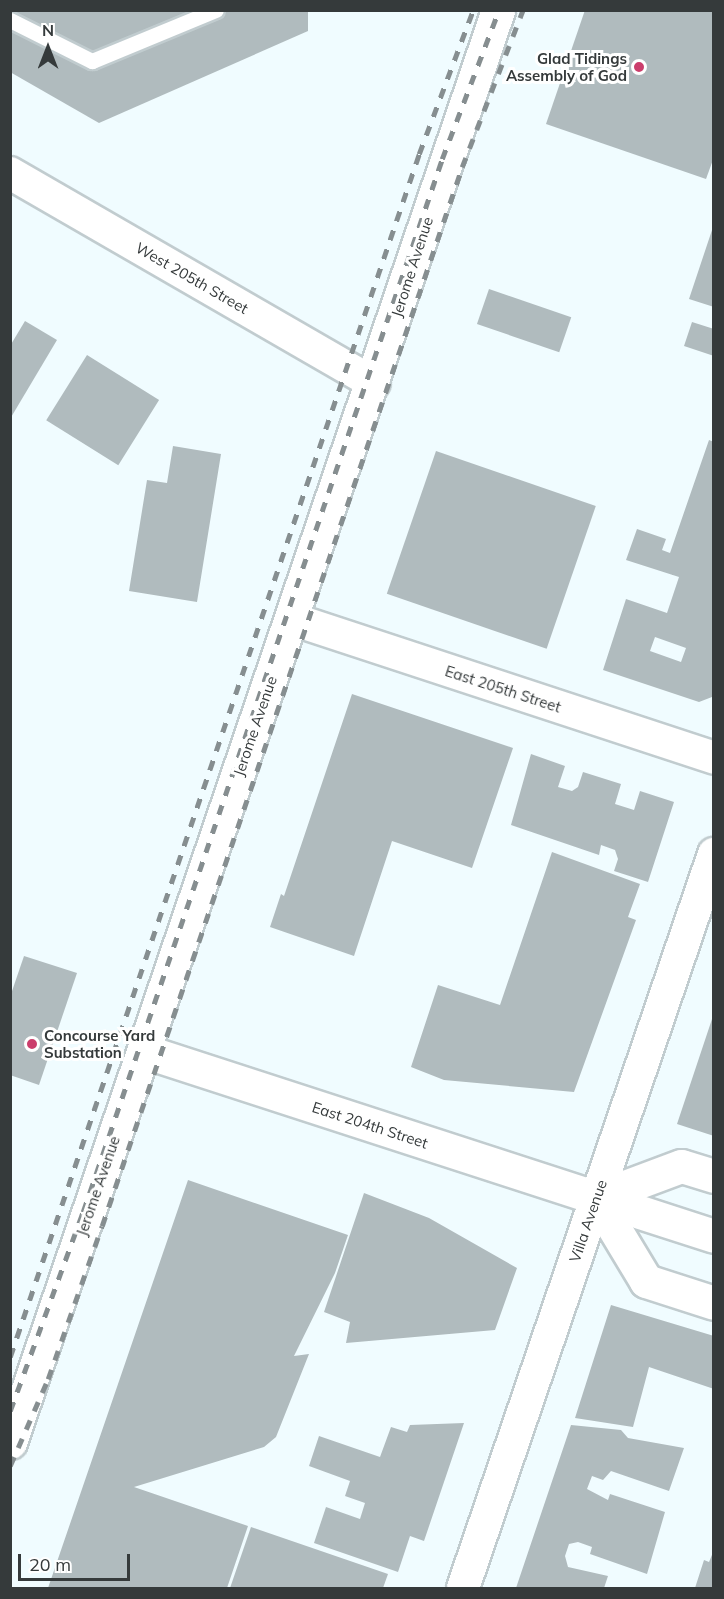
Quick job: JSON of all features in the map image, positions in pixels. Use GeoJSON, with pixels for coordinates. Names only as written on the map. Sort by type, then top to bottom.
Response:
{"type":"FeatureCollection","features":[{"type":"Feature","properties":{"kind":"main road","name":"Jerome Avenue"},"geometry":{"type":"LineString","coordinates":[[10,1442],[374,383],[498,10]]}},
{"type":"Feature","properties":{"kind":"main road","name":"East 204th Street"},"geometry":{"type":"LineString","coordinates":[[144,1051],[714,1236]]}},
{"type":"Feature","properties":{"kind":"main road"},"geometry":{"type":"LineString","coordinates":[[714,1176],[681,1166],[596,1198],[646,1281],[714,1303]]}},
{"type":"Feature","properties":{"kind":"street","name":"West 205th Street"},"geometry":{"type":"LineString","coordinates":[[10,172],[374,383]]}},
{"type":"Feature","properties":{"kind":"street","name":"East 205th Street"},"geometry":{"type":"LineString","coordinates":[[292,619],[714,758]]}},
{"type":"Feature","properties":{"kind":"street","name":"Villa Avenue"},"geometry":{"type":"LineString","coordinates":[[463,1588],[714,854]]}},
{"type":"Feature","properties":{"kind":"lane"},"geometry":{"type":"LineString","coordinates":[[10,20],[92,61],[216,10]]}},
{"type":"Feature","properties":{"kind":"building"},"geometry":{"type":"Polygon","coordinates":[[[10,10],[308,10],[308,31],[99,123],[10,72],[10,10]]]}},
{"type":"Feature","properties":{"kind":"building","name":"Glad Tidings Assembly of God"},"geometry":{"type":"Polygon","coordinates":[[[585,10],[714,10],[714,157],[706,179],[546,124],[585,10]]]}},
{"type":"Feature","properties":{"kind":"building"},"geometry":{"type":"Polygon","coordinates":[[[714,227],[714,307],[689,299],[714,227]]]}},
{"type":"Feature","properties":{"kind":"building"},"geometry":{"type":"Polygon","coordinates":[[[489,289],[571,317],[559,352],[477,324],[489,289]]]}},
{"type":"Feature","properties":{"kind":"building"},"geometry":{"type":"Polygon","coordinates":[[[25,321],[57,340],[10,419],[10,346],[25,321]]]}},
{"type":"Feature","properties":{"kind":"building"},"geometry":{"type":"Polygon","coordinates":[[[692,322],[714,329],[714,356],[684,346],[692,322]]]}},
{"type":"Feature","properties":{"kind":"building"},"geometry":{"type":"Polygon","coordinates":[[[87,355],[159,400],[118,465],[46,420],[87,355]]]}},
{"type":"Feature","properties":{"kind":"building"},"geometry":{"type":"Polygon","coordinates":[[[709,440],[714,442],[714,691],[712,697],[699,702],[603,670],[626,599],[667,613],[679,577],[626,560],[637,529],[666,539],[662,550],[670,553],[709,440]],[[655,637],[650,651],[681,662],[686,648],[655,637]]]}},
{"type":"Feature","properties":{"kind":"building"},"geometry":{"type":"Polygon","coordinates":[[[173,446],[221,454],[197,602],[129,591],[147,480],[167,483],[173,446]]]}},
{"type":"Feature","properties":{"kind":"building"},"geometry":{"type":"Polygon","coordinates":[[[436,451],[596,506],[547,649],[387,594],[436,451]]]}},
{"type":"Feature","properties":{"kind":"building"},"geometry":{"type":"Polygon","coordinates":[[[352,694],[513,748],[472,868],[392,841],[354,956],[270,927],[281,894],[284,896],[352,694]]]}},
{"type":"Feature","properties":{"kind":"building"},"geometry":{"type":"Polygon","coordinates":[[[531,754],[565,766],[558,787],[572,791],[578,787],[583,772],[621,784],[615,804],[634,810],[640,791],[674,802],[648,882],[614,871],[618,859],[615,850],[601,845],[599,855],[511,825],[531,754]]]}},
{"type":"Feature","properties":{"kind":"building"},"geometry":{"type":"Polygon","coordinates":[[[552,852],[640,884],[628,917],[636,920],[574,1092],[444,1080],[411,1067],[438,985],[500,1005],[552,852]]]}},
{"type":"Feature","properties":{"kind":"building","name":"Concourse Yard Substation"},"geometry":{"type":"Polygon","coordinates":[[[24,956],[77,973],[39,1085],[10,1075],[10,997],[24,956]]]}},
{"type":"Feature","properties":{"kind":"building"},"geometry":{"type":"Polygon","coordinates":[[[714,1016],[714,1136],[677,1124],[714,1016]]]}},
{"type":"Feature","properties":{"kind":"building"},"geometry":{"type":"Polygon","coordinates":[[[188,1180],[348,1235],[335,1273],[294,1356],[309,1354],[276,1437],[264,1447],[134,1487],[248,1526],[227,1588],[48,1588],[188,1180]]]}},
{"type":"Feature","properties":{"kind":"building"},"geometry":{"type":"Polygon","coordinates":[[[364,1193],[429,1218],[517,1268],[495,1330],[346,1343],[350,1322],[324,1312],[364,1193]]]}},
{"type":"Feature","properties":{"kind":"building"},"geometry":{"type":"Polygon","coordinates":[[[611,1305],[714,1336],[714,1389],[649,1367],[633,1427],[575,1418],[611,1305]]]}},
{"type":"Feature","properties":{"kind":"building"},"geometry":{"type":"Polygon","coordinates":[[[464,1423],[424,1541],[410,1536],[398,1572],[314,1543],[326,1507],[360,1519],[365,1503],[345,1496],[350,1481],[309,1466],[319,1436],[380,1457],[391,1427],[407,1432],[410,1425],[464,1423]]]}},
{"type":"Feature","properties":{"kind":"building"},"geometry":{"type":"Polygon","coordinates":[[[571,1425],[621,1430],[628,1438],[684,1448],[669,1491],[611,1471],[603,1480],[592,1476],[587,1489],[608,1500],[610,1494],[665,1512],[647,1574],[590,1554],[592,1547],[578,1542],[569,1544],[565,1556],[568,1567],[608,1576],[604,1588],[516,1588],[571,1425]]]}},
{"type":"Feature","properties":{"kind":"building"},"geometry":{"type":"Polygon","coordinates":[[[251,1527],[388,1574],[383,1588],[230,1588],[251,1527]]]}},
{"type":"Feature","properties":{"kind":"building"},"geometry":{"type":"Polygon","coordinates":[[[714,1550],[714,1588],[695,1588],[704,1560],[709,1562],[714,1550]]]}},
{"type":"Feature","properties":{"kind":"railway"},"geometry":{"type":"LineString","coordinates":[[10,1357],[419,154],[473,10]]}},
{"type":"Feature","properties":{"kind":"railway"},"geometry":{"type":"LineString","coordinates":[[10,1411],[83,1212],[442,159],[499,10]]}},
{"type":"Feature","properties":{"kind":"railway"},"geometry":{"type":"LineString","coordinates":[[10,1466],[48,1379],[102,1226],[462,167],[523,10]]}},
{"type":"Feature","properties":{"kind":"place","name":"Glad Tidings Assembly of God"},"geometry":{"type":"Point","coordinates":[639,67]}},
{"type":"Feature","properties":{"kind":"place","name":"Concourse Yard Substation"},"geometry":{"type":"Point","coordinates":[32,1044]}}]}
